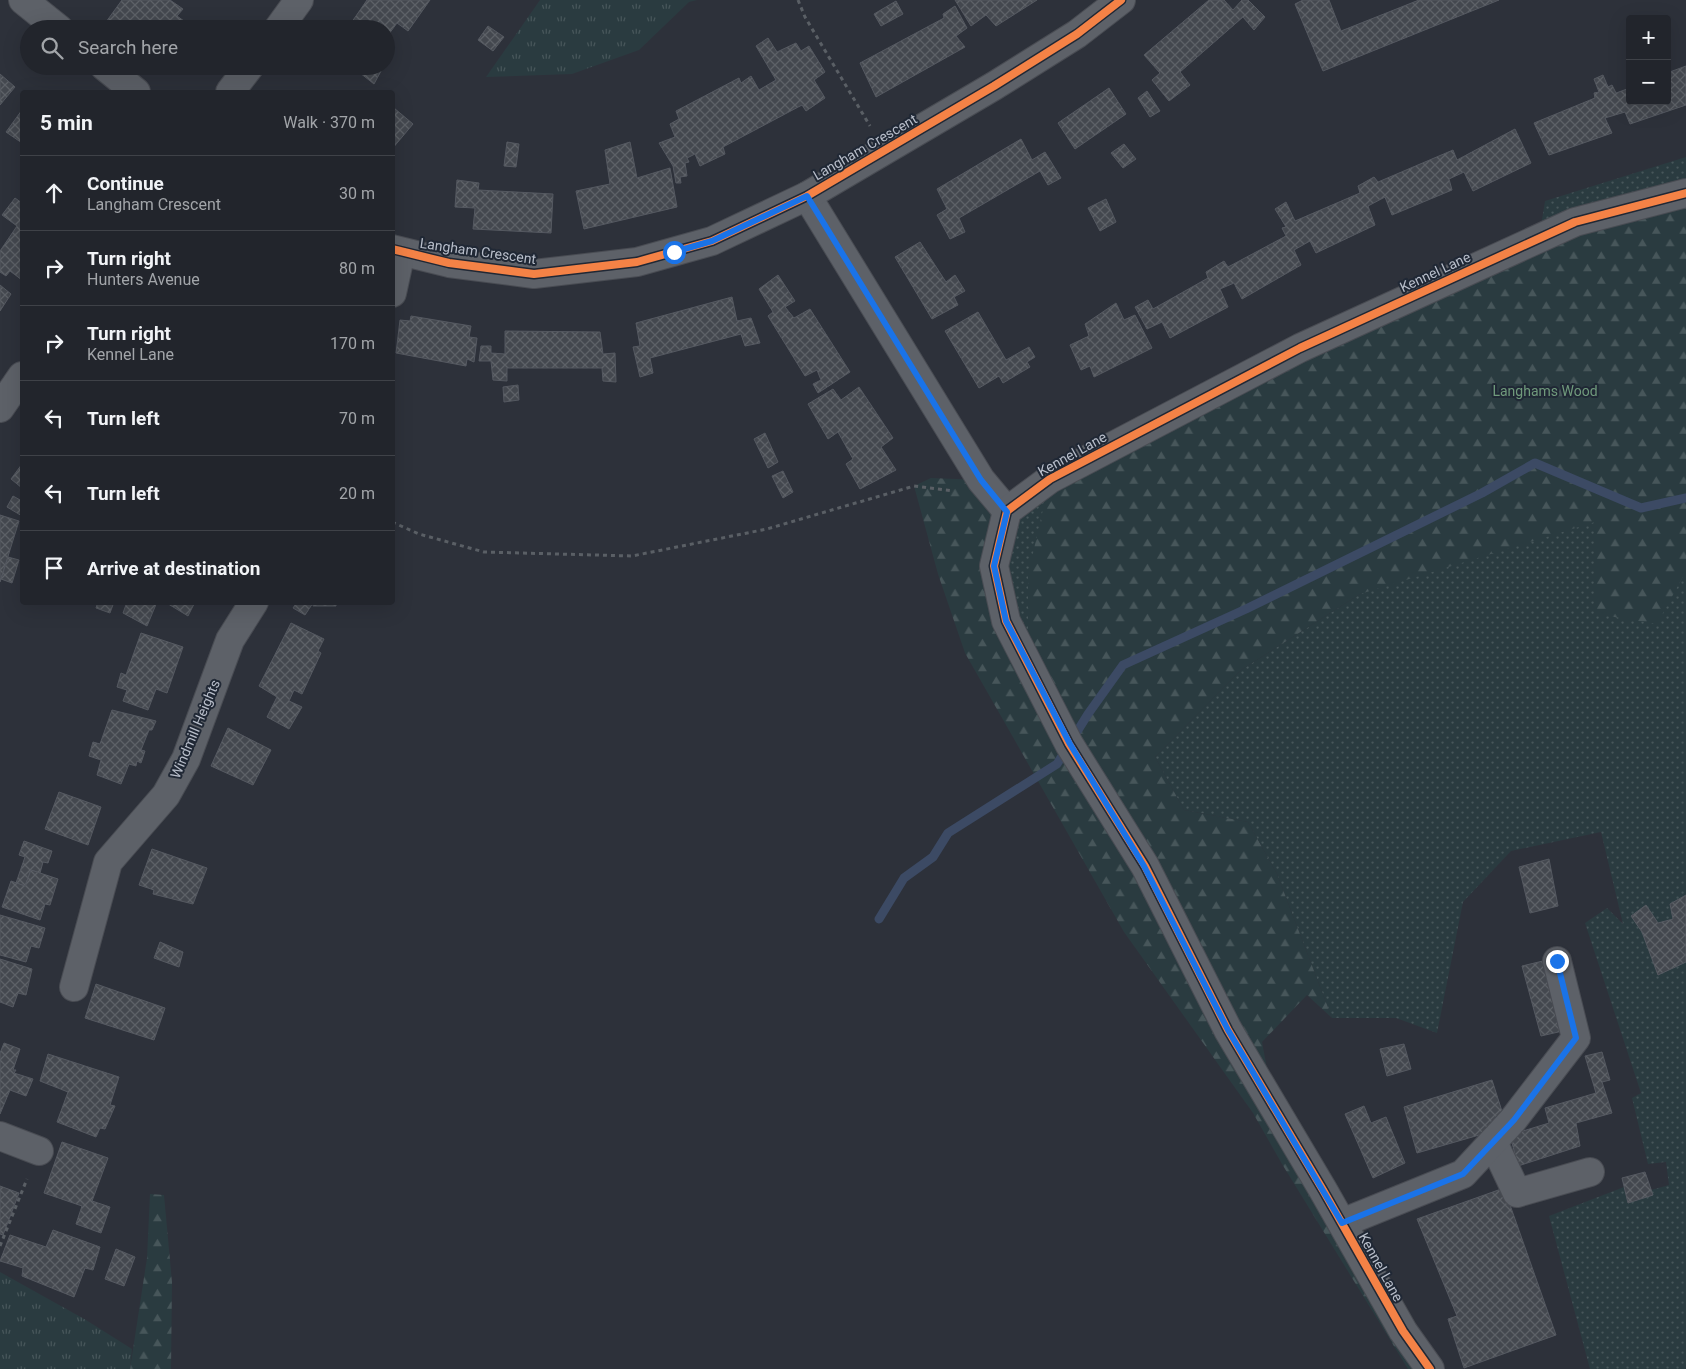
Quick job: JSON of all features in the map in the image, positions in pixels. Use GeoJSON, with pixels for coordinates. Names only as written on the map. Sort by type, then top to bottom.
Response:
{"type":"FeatureCollection","features":[{"type":"Feature","properties":{"kind":"street"},"geometry":{"type":"LineString","coordinates":[[23,0],[48,20]]}},
{"type":"Feature","properties":{"kind":"street"},"geometry":{"type":"LineString","coordinates":[[285,20],[299,0]]}},
{"type":"Feature","properties":{"kind":"street","name":"Langham Crescent"},"geometry":{"type":"LineString","coordinates":[[397,250],[450,263],[534,274],[637,262],[712,241],[807,196],[884,151],[1077,34],[1121,0]]}},
{"type":"Feature","properties":{"kind":"street"},"geometry":{"type":"LineString","coordinates":[[115,75],[134,90]]}},
{"type":"Feature","properties":{"kind":"street"},"geometry":{"type":"LineString","coordinates":[[232,90],[243,75]]}},
{"type":"Feature","properties":{"kind":"street","name":"Kennel Lane"},"geometry":{"type":"LineString","coordinates":[[1430,1369],[1403,1332],[1342,1223],[1228,1030],[1144,866],[1070,744],[1006,621],[994,566],[1002,504],[1300,348],[1574,222],[1686,194]]}},
{"type":"Feature","properties":{"kind":"street"},"geometry":{"type":"LineString","coordinates":[[807,196],[981,480],[1002,504]]}},
{"type":"Feature","properties":{"kind":"street"},"geometry":{"type":"LineString","coordinates":[[395,267],[397,250]]}},
{"type":"Feature","properties":{"kind":"street"},"geometry":{"type":"LineString","coordinates":[[0,408],[20,379]]}},
{"type":"Feature","properties":{"kind":"street","name":"Windmill Heights"},"geometry":{"type":"LineString","coordinates":[[74,987],[108,862],[166,795],[186,758],[230,640],[252,605]]}},
{"type":"Feature","properties":{"kind":"street"},"geometry":{"type":"LineString","coordinates":[[1342,1223],[1463,1174],[1514,1120],[1576,1038],[1557,961]]}},
{"type":"Feature","properties":{"kind":"street"},"geometry":{"type":"LineString","coordinates":[[0,1136],[39,1151]]}},
{"type":"Feature","properties":{"kind":"street"},"geometry":{"type":"LineString","coordinates":[[1493,1142],[1517,1193],[1590,1172]]}},
{"type":"Feature","properties":{"kind":"path"},"geometry":{"type":"LineString","coordinates":[[798,0],[805,17],[849,88],[884,151]]}},
{"type":"Feature","properties":{"kind":"path"},"geometry":{"type":"LineString","coordinates":[[395,523],[419,534],[484,552],[632,556],[767,529],[914,486],[1002,504]]}},
{"type":"Feature","properties":{"kind":"path"},"geometry":{"type":"LineString","coordinates":[[0,1246],[39,1151]]}},
{"type":"Feature","properties":{"kind":"green space"},"geometry":{"type":"Polygon","coordinates":[[[540,0],[697,0],[689,2],[639,50],[572,74],[486,77],[540,0]]]}},
{"type":"Feature","properties":{"kind":"green space"},"geometry":{"type":"Polygon","coordinates":[[[1686,157],[1686,1369],[1590,1369],[1549,1216],[1624,1187],[1628,1203],[1652,1195],[1651,1190],[1669,1185],[1666,1162],[1648,1164],[1632,1098],[1641,1093],[1585,923],[1607,908],[1623,924],[1601,832],[1511,851],[1463,902],[1437,1033],[1396,1018],[1332,1018],[1277,874],[1248,822],[1184,810],[1155,757],[1241,670],[1360,594],[1493,527],[1545,201],[1686,157]]]}},
{"type":"Feature","properties":{"kind":"green space","name":"Langhams Wood"},"geometry":{"type":"Polygon","coordinates":[[[1686,193],[1686,571],[1657,624],[1596,614],[1595,522],[1360,594],[1241,670],[1155,757],[1184,810],[1248,822],[1277,874],[1332,1018],[1307,995],[1262,1042],[1274,1106],[1430,1369],[1408,1369],[1282,1164],[1253,1113],[1124,932],[965,653],[938,574],[914,486],[931,478],[981,480],[997,496],[994,566],[1028,662],[1028,575],[1050,479],[1575,222],[1686,193]]]}},
{"type":"Feature","properties":{"kind":"green space"},"geometry":{"type":"Polygon","coordinates":[[[1050,479],[1029,663],[1006,621],[1007,511],[1050,479]]]}},
{"type":"Feature","properties":{"kind":"green space"},"geometry":{"type":"Polygon","coordinates":[[[150,1194],[164,1195],[172,1282],[171,1369],[130,1369],[147,1258],[150,1194]]]}},
{"type":"Feature","properties":{"kind":"green space"},"geometry":{"type":"Polygon","coordinates":[[[0,1272],[86,1320],[132,1349],[130,1369],[0,1369],[0,1272]]]}},
{"type":"Feature","properties":{"kind":"building"},"geometry":{"type":"Polygon","coordinates":[[[122,0],[170,0],[183,9],[177,16],[183,20],[107,20],[122,0]]]}},
{"type":"Feature","properties":{"kind":"building"},"geometry":{"type":"Polygon","coordinates":[[[367,0],[430,0],[408,31],[397,23],[395,26],[395,20],[353,20],[367,0]]]}},
{"type":"Feature","properties":{"kind":"building"},"geometry":{"type":"Polygon","coordinates":[[[955,0],[1037,0],[996,26],[986,15],[971,26],[955,0]]]}},
{"type":"Feature","properties":{"kind":"building"},"geometry":{"type":"Polygon","coordinates":[[[1209,0],[1224,0],[1233,10],[1242,0],[1248,0],[1265,17],[1254,30],[1243,17],[1180,72],[1190,85],[1169,101],[1152,80],[1160,73],[1144,55],[1209,0]]]}},
{"type":"Feature","properties":{"kind":"building"},"geometry":{"type":"Polygon","coordinates":[[[1303,0],[1329,0],[1341,31],[1419,0],[1499,0],[1323,71],[1295,4],[1303,0]]]}},
{"type":"Feature","properties":{"kind":"building"},"geometry":{"type":"Polygon","coordinates":[[[896,1],[903,14],[881,26],[874,14],[896,1]]]}},
{"type":"Feature","properties":{"kind":"building"},"geometry":{"type":"Polygon","coordinates":[[[955,6],[967,28],[956,36],[965,47],[876,97],[860,63],[944,18],[943,14],[955,6]]]}},
{"type":"Feature","properties":{"kind":"building"},"geometry":{"type":"Polygon","coordinates":[[[488,26],[504,37],[493,51],[478,40],[488,26]]]}},
{"type":"Feature","properties":{"kind":"building"},"geometry":{"type":"Polygon","coordinates":[[[768,38],[777,52],[796,43],[801,51],[809,46],[825,72],[814,80],[825,98],[806,111],[802,105],[723,147],[725,154],[700,166],[695,154],[687,158],[689,162],[685,163],[687,176],[680,177],[681,183],[676,183],[673,166],[659,143],[675,137],[670,124],[679,119],[676,111],[739,78],[741,83],[751,76],[759,90],[776,80],[756,46],[768,38]]]}},
{"type":"Feature","properties":{"kind":"building"},"geometry":{"type":"Polygon","coordinates":[[[1686,66],[1686,105],[1630,124],[1625,112],[1605,118],[1612,133],[1549,155],[1534,123],[1595,98],[1594,93],[1599,92],[1594,79],[1603,75],[1608,87],[1612,85],[1616,93],[1626,89],[1626,105],[1671,105],[1671,72],[1686,66]]]}},
{"type":"Feature","properties":{"kind":"building"},"geometry":{"type":"Polygon","coordinates":[[[0,74],[15,87],[0,105],[0,74]]]}},
{"type":"Feature","properties":{"kind":"building"},"geometry":{"type":"Polygon","coordinates":[[[363,75],[379,75],[374,84],[363,75]]]}},
{"type":"Feature","properties":{"kind":"building"},"geometry":{"type":"Polygon","coordinates":[[[1109,88],[1126,114],[1075,149],[1058,123],[1109,88]]]}},
{"type":"Feature","properties":{"kind":"building"},"geometry":{"type":"Polygon","coordinates":[[[1147,91],[1160,111],[1150,117],[1138,98],[1147,91]]]}},
{"type":"Feature","properties":{"kind":"building"},"geometry":{"type":"Polygon","coordinates":[[[395,109],[413,124],[395,145],[395,109]]]}},
{"type":"Feature","properties":{"kind":"building"},"geometry":{"type":"Polygon","coordinates":[[[20,113],[20,142],[6,132],[20,113]]]}},
{"type":"Feature","properties":{"kind":"building"},"geometry":{"type":"Polygon","coordinates":[[[1515,129],[1531,163],[1473,191],[1464,172],[1449,179],[1452,190],[1392,215],[1385,197],[1368,206],[1375,225],[1316,253],[1310,241],[1294,250],[1301,265],[1242,299],[1234,283],[1220,289],[1228,307],[1170,338],[1162,322],[1147,329],[1135,307],[1148,300],[1153,309],[1208,278],[1206,272],[1224,261],[1228,267],[1286,236],[1282,228],[1286,227],[1275,209],[1286,202],[1295,221],[1360,193],[1358,186],[1374,177],[1378,182],[1453,150],[1457,160],[1515,129]]]}},
{"type":"Feature","properties":{"kind":"building"},"geometry":{"type":"Polygon","coordinates":[[[1021,139],[1032,160],[1045,152],[1061,178],[1048,185],[1040,171],[959,218],[965,232],[950,239],[937,215],[947,209],[937,189],[1021,139]]]}},
{"type":"Feature","properties":{"kind":"building"},"geometry":{"type":"Polygon","coordinates":[[[507,142],[519,144],[516,167],[504,166],[507,142]]]}},
{"type":"Feature","properties":{"kind":"building"},"geometry":{"type":"Polygon","coordinates":[[[630,142],[637,178],[670,168],[677,207],[584,229],[576,191],[610,184],[605,150],[630,142]]]}},
{"type":"Feature","properties":{"kind":"building"},"geometry":{"type":"Polygon","coordinates":[[[1124,144],[1136,159],[1123,168],[1111,153],[1124,144]]]}},
{"type":"Feature","properties":{"kind":"building"},"geometry":{"type":"Polygon","coordinates":[[[457,180],[479,183],[478,190],[553,194],[551,233],[473,229],[475,208],[455,207],[457,180]]]}},
{"type":"Feature","properties":{"kind":"building"},"geometry":{"type":"Polygon","coordinates":[[[15,198],[20,202],[20,278],[10,271],[6,276],[0,272],[0,251],[17,226],[2,215],[15,198]]]}},
{"type":"Feature","properties":{"kind":"building"},"geometry":{"type":"Polygon","coordinates":[[[1106,199],[1116,222],[1100,231],[1088,208],[1106,199]]]}},
{"type":"Feature","properties":{"kind":"building"},"geometry":{"type":"Polygon","coordinates":[[[920,242],[946,282],[955,275],[965,291],[954,297],[958,305],[932,319],[895,257],[920,242]]]}},
{"type":"Feature","properties":{"kind":"building"},"geometry":{"type":"Polygon","coordinates":[[[778,275],[795,301],[785,307],[794,318],[810,309],[850,372],[818,393],[813,384],[821,380],[817,370],[805,376],[768,316],[773,312],[759,289],[778,275]]]}},
{"type":"Feature","properties":{"kind":"building"},"geometry":{"type":"Polygon","coordinates":[[[0,285],[11,294],[0,311],[0,285]]]}},
{"type":"Feature","properties":{"kind":"building"},"geometry":{"type":"Polygon","coordinates":[[[732,297],[737,321],[751,318],[760,343],[745,346],[741,334],[650,358],[653,373],[640,377],[633,347],[640,346],[636,323],[732,297]]]}},
{"type":"Feature","properties":{"kind":"building"},"geometry":{"type":"Polygon","coordinates":[[[1116,303],[1124,320],[1135,315],[1152,348],[1094,377],[1090,366],[1081,370],[1070,345],[1089,336],[1085,324],[1116,303]]]}},
{"type":"Feature","properties":{"kind":"building"},"geometry":{"type":"Polygon","coordinates":[[[978,312],[1006,360],[1029,347],[1035,357],[1027,362],[1030,367],[1003,383],[999,376],[979,388],[945,331],[978,312]]]}},
{"type":"Feature","properties":{"kind":"building"},"geometry":{"type":"Polygon","coordinates":[[[411,316],[471,326],[469,337],[477,338],[474,362],[467,359],[466,366],[396,353],[400,320],[410,321],[411,316]]]}},
{"type":"Feature","properties":{"kind":"building"},"geometry":{"type":"Polygon","coordinates":[[[505,331],[600,332],[603,354],[615,353],[616,382],[603,381],[602,368],[507,368],[507,381],[493,380],[491,361],[479,361],[481,346],[491,346],[491,353],[505,354],[505,331]]]}},
{"type":"Feature","properties":{"kind":"building"},"geometry":{"type":"Polygon","coordinates":[[[518,385],[519,400],[504,402],[503,387],[518,385]]]}},
{"type":"Feature","properties":{"kind":"building"},"geometry":{"type":"Polygon","coordinates":[[[859,387],[893,438],[881,447],[896,470],[860,489],[846,464],[853,459],[838,432],[828,439],[808,404],[833,389],[841,400],[859,387]]]}},
{"type":"Feature","properties":{"kind":"building"},"geometry":{"type":"Polygon","coordinates":[[[765,433],[778,462],[768,468],[754,439],[765,433]]]}},
{"type":"Feature","properties":{"kind":"building"},"geometry":{"type":"Polygon","coordinates":[[[20,467],[20,486],[11,479],[20,467]]]}},
{"type":"Feature","properties":{"kind":"building"},"geometry":{"type":"Polygon","coordinates":[[[783,471],[793,492],[783,498],[772,476],[783,471]]]}},
{"type":"Feature","properties":{"kind":"building"},"geometry":{"type":"Polygon","coordinates":[[[13,496],[20,500],[20,515],[7,507],[13,496]]]}},
{"type":"Feature","properties":{"kind":"building"},"geometry":{"type":"Polygon","coordinates":[[[0,515],[19,521],[0,582],[0,515]]]}},
{"type":"Feature","properties":{"kind":"building"},"geometry":{"type":"Polygon","coordinates":[[[8,557],[19,560],[12,583],[1,579],[8,557]]]}},
{"type":"Feature","properties":{"kind":"building"},"geometry":{"type":"Polygon","coordinates":[[[97,605],[113,605],[110,613],[96,608],[97,605]]]}},
{"type":"Feature","properties":{"kind":"building"},"geometry":{"type":"Polygon","coordinates":[[[126,605],[156,605],[147,626],[123,613],[126,605]]]}},
{"type":"Feature","properties":{"kind":"building"},"geometry":{"type":"Polygon","coordinates":[[[170,605],[194,605],[188,616],[170,605]]]}},
{"type":"Feature","properties":{"kind":"building"},"geometry":{"type":"Polygon","coordinates":[[[295,605],[312,605],[305,615],[293,608],[295,605]]]}},
{"type":"Feature","properties":{"kind":"building"},"geometry":{"type":"Polygon","coordinates":[[[313,605],[336,605],[336,606],[313,605]]]}},
{"type":"Feature","properties":{"kind":"building"},"geometry":{"type":"Polygon","coordinates":[[[291,623],[324,639],[318,651],[321,653],[302,694],[294,690],[289,701],[302,707],[289,729],[267,717],[277,697],[259,686],[291,623]]]}},
{"type":"Feature","properties":{"kind":"building"},"geometry":{"type":"Polygon","coordinates":[[[141,633],[183,647],[167,693],[156,689],[148,710],[123,701],[127,690],[117,687],[121,673],[126,675],[141,633]]]}},
{"type":"Feature","properties":{"kind":"building"},"geometry":{"type":"Polygon","coordinates":[[[112,710],[156,721],[152,730],[149,730],[141,750],[145,751],[141,763],[137,761],[136,766],[129,764],[121,784],[97,775],[101,760],[89,756],[93,742],[100,744],[112,710]]]}},
{"type":"Feature","properties":{"kind":"building"},"geometry":{"type":"Polygon","coordinates":[[[228,728],[271,750],[253,785],[211,766],[228,728]]]}},
{"type":"Feature","properties":{"kind":"building"},"geometry":{"type":"Polygon","coordinates":[[[59,792],[101,807],[88,845],[45,829],[59,792]]]}},
{"type":"Feature","properties":{"kind":"building"},"geometry":{"type":"Polygon","coordinates":[[[24,841],[52,851],[48,863],[43,862],[40,873],[31,870],[25,886],[16,883],[25,857],[19,855],[24,841]]]}},
{"type":"Feature","properties":{"kind":"building"},"geometry":{"type":"Polygon","coordinates":[[[152,849],[207,868],[193,904],[153,894],[154,890],[139,885],[152,849]]]}},
{"type":"Feature","properties":{"kind":"building"},"geometry":{"type":"Polygon","coordinates":[[[1549,859],[1558,906],[1530,913],[1519,867],[1549,859]]]}},
{"type":"Feature","properties":{"kind":"building"},"geometry":{"type":"Polygon","coordinates":[[[31,870],[58,879],[50,905],[45,904],[40,920],[2,907],[11,881],[25,886],[31,870]]]}},
{"type":"Feature","properties":{"kind":"building"},"geometry":{"type":"Polygon","coordinates":[[[1686,895],[1686,962],[1658,975],[1642,932],[1631,916],[1646,905],[1658,923],[1673,919],[1670,904],[1686,895]]]}},
{"type":"Feature","properties":{"kind":"building"},"geometry":{"type":"Polygon","coordinates":[[[0,915],[45,928],[39,948],[31,946],[26,962],[0,955],[0,915]]]}},
{"type":"Feature","properties":{"kind":"building"},"geometry":{"type":"Polygon","coordinates":[[[160,942],[183,952],[179,967],[154,958],[160,942]]]}},
{"type":"Feature","properties":{"kind":"building"},"geometry":{"type":"Polygon","coordinates":[[[0,959],[32,969],[26,995],[18,993],[13,1007],[0,1002],[0,959]]]}},
{"type":"Feature","properties":{"kind":"building"},"geometry":{"type":"Polygon","coordinates":[[[1547,960],[1567,1030],[1541,1036],[1522,966],[1547,960]]]}},
{"type":"Feature","properties":{"kind":"building"},"geometry":{"type":"Polygon","coordinates":[[[96,984],[165,1008],[154,1040],[85,1018],[96,984]]]}},
{"type":"Feature","properties":{"kind":"building"},"geometry":{"type":"Polygon","coordinates":[[[4,1043],[20,1049],[13,1070],[16,1070],[14,1073],[33,1079],[26,1096],[10,1090],[0,1114],[0,1053],[4,1043]]]}},
{"type":"Feature","properties":{"kind":"building"},"geometry":{"type":"Polygon","coordinates":[[[1404,1044],[1411,1069],[1387,1076],[1380,1049],[1404,1044]]]}},
{"type":"Feature","properties":{"kind":"building"},"geometry":{"type":"Polygon","coordinates":[[[1602,1052],[1610,1080],[1602,1082],[1612,1113],[1576,1123],[1580,1146],[1518,1166],[1510,1135],[1549,1123],[1545,1108],[1596,1093],[1585,1056],[1602,1052]]]}},
{"type":"Feature","properties":{"kind":"building"},"geometry":{"type":"Polygon","coordinates":[[[48,1054],[119,1077],[110,1105],[115,1106],[105,1129],[100,1128],[96,1137],[57,1122],[68,1092],[40,1081],[48,1054]]]}},
{"type":"Feature","properties":{"kind":"building"},"geometry":{"type":"Polygon","coordinates":[[[1492,1080],[1507,1127],[1417,1153],[1404,1107],[1492,1080]]]}},
{"type":"Feature","properties":{"kind":"building"},"geometry":{"type":"Polygon","coordinates":[[[1364,1106],[1371,1123],[1386,1117],[1405,1163],[1373,1178],[1345,1114],[1364,1106]]]}},
{"type":"Feature","properties":{"kind":"building"},"geometry":{"type":"Polygon","coordinates":[[[62,1142],[108,1158],[92,1201],[110,1207],[101,1233],[76,1224],[82,1206],[44,1193],[62,1142]]]}},
{"type":"Feature","properties":{"kind":"building"},"geometry":{"type":"Polygon","coordinates":[[[1645,1172],[1653,1195],[1628,1203],[1622,1178],[1645,1172]]]}},
{"type":"Feature","properties":{"kind":"building"},"geometry":{"type":"Polygon","coordinates":[[[0,1186],[19,1193],[3,1235],[0,1234],[0,1186]]]}},
{"type":"Feature","properties":{"kind":"building"},"geometry":{"type":"Polygon","coordinates":[[[1504,1188],[1556,1335],[1464,1368],[1448,1319],[1457,1316],[1417,1219],[1504,1188]]]}},
{"type":"Feature","properties":{"kind":"building"},"geometry":{"type":"Polygon","coordinates":[[[53,1230],[100,1247],[93,1270],[85,1268],[74,1297],[22,1276],[23,1268],[0,1261],[10,1235],[46,1247],[53,1230]]]}},
{"type":"Feature","properties":{"kind":"building"},"geometry":{"type":"Polygon","coordinates":[[[116,1249],[135,1257],[124,1286],[105,1279],[116,1249]]]}},
{"type":"Feature","properties":{"kind":"waterway"},"geometry":{"type":"LineString","coordinates":[[879,919],[904,878],[933,857],[948,833],[1057,764],[1088,714],[1123,665],[1246,609],[1482,493],[1535,463],[1641,508],[1686,498]]}},
{"type":"Feature","properties":{"kind":"cycle path"},"geometry":{"type":"LineString","coordinates":[[395,250],[449,263],[534,274],[637,262],[712,241],[807,196],[994,86],[1077,34],[1121,0]]}},
{"type":"Feature","properties":{"kind":"cycle path"},"geometry":{"type":"LineString","coordinates":[[1430,1369],[1403,1331],[1323,1190],[1228,1030],[1145,866],[1069,744],[1006,621],[994,566],[1007,511],[1050,479],[1300,348],[1575,222],[1686,193]]}},
{"type":"Feature","properties":{"kind":"route"},"geometry":{"type":"LineString","coordinates":[[674,252],[712,241],[807,196],[981,480],[997,496],[1007,512],[994,566],[1006,621],[1070,744],[1144,866],[1228,1030],[1342,1223],[1463,1174],[1514,1120],[1576,1038],[1557,961]]}}]}
